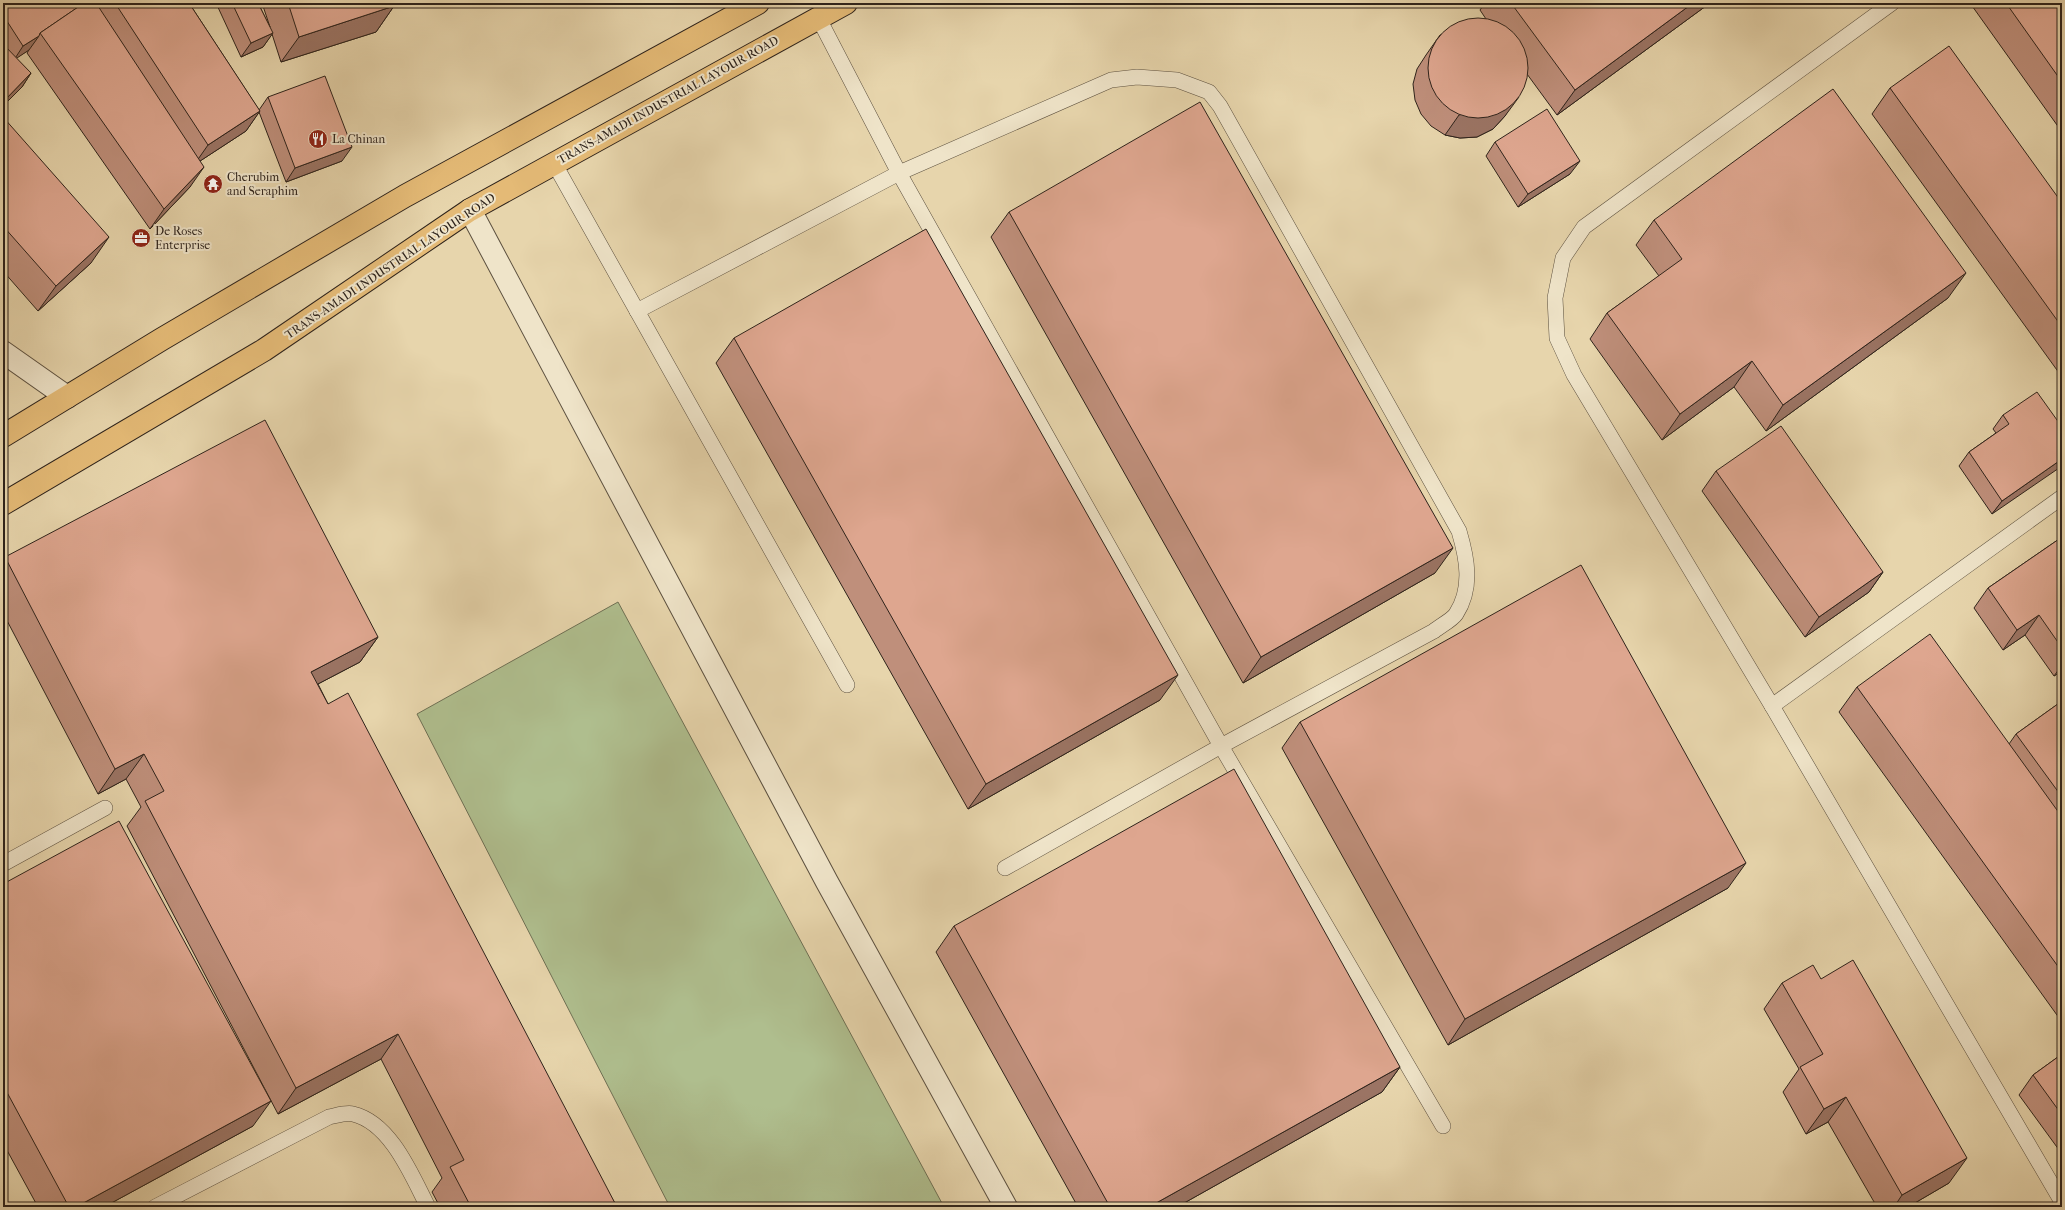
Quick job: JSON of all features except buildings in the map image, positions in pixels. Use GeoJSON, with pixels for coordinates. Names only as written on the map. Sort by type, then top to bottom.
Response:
{"type":"FeatureCollection","features":[{"type":"Feature","properties":{"kind":"main road"},"geometry":{"type":"LineString","coordinates":[[3,436],[405,196],[758,3]]}},
{"type":"Feature","properties":{"kind":"main road","name":"TRANS-AMADI INDUSTRIAL LAYOUR ROAD"},"geometry":{"type":"LineString","coordinates":[[3,504],[264,350],[470,210],[818,17],[846,3]]}},
{"type":"Feature","properties":{"kind":"street"},"geometry":{"type":"LineString","coordinates":[[470,210],[827,882],[1006,1207]]}},
{"type":"Feature","properties":{"kind":"street"},"geometry":{"type":"LineString","coordinates":[[3,352],[67,397]]}},
{"type":"Feature","properties":{"kind":"lane"},"geometry":{"type":"LineString","coordinates":[[1892,3],[1584,227],[1563,258],[1555,298],[1557,338],[1574,375],[1772,706],[2062,1202]]}},
{"type":"Feature","properties":{"kind":"lane"},"geometry":{"type":"LineString","coordinates":[[818,17],[899,173],[1221,746],[1443,1126]]}},
{"type":"Feature","properties":{"kind":"lane"},"geometry":{"type":"LineString","coordinates":[[637,311],[899,173],[1111,80],[1137,77],[1177,80],[1209,92],[1220,106],[1460,531],[1467,560],[1466,588],[1456,614],[1434,631],[1221,746],[1005,868]]}},
{"type":"Feature","properties":{"kind":"lane"},"geometry":{"type":"LineString","coordinates":[[554,163],[846,685]]}},
{"type":"Feature","properties":{"kind":"lane"},"geometry":{"type":"LineString","coordinates":[[1772,706],[2062,497]]}},
{"type":"Feature","properties":{"kind":"lane"},"geometry":{"type":"LineString","coordinates":[[3,864],[105,808]]}},
{"type":"Feature","properties":{"kind":"lane"},"geometry":{"type":"LineString","coordinates":[[155,1207],[328,1117],[352,1113],[378,1126],[402,1156],[428,1207]]}},
{"type":"Feature","properties":{"kind":"green space"},"geometry":{"type":"Polygon","coordinates":[[[618,602],[944,1207],[670,1207],[417,714],[618,602]]]}},
{"type":"Feature","properties":{"kind":"place","name":"La Chinan"},"geometry":{"type":"Point","coordinates":[318,139]}},
{"type":"Feature","properties":{"kind":"place","name":"Cherubim and Seraphim"},"geometry":{"type":"Point","coordinates":[213,184]}},
{"type":"Feature","properties":{"kind":"place","name":"De Roses Enterprise"},"geometry":{"type":"Point","coordinates":[141,238]}}]}
